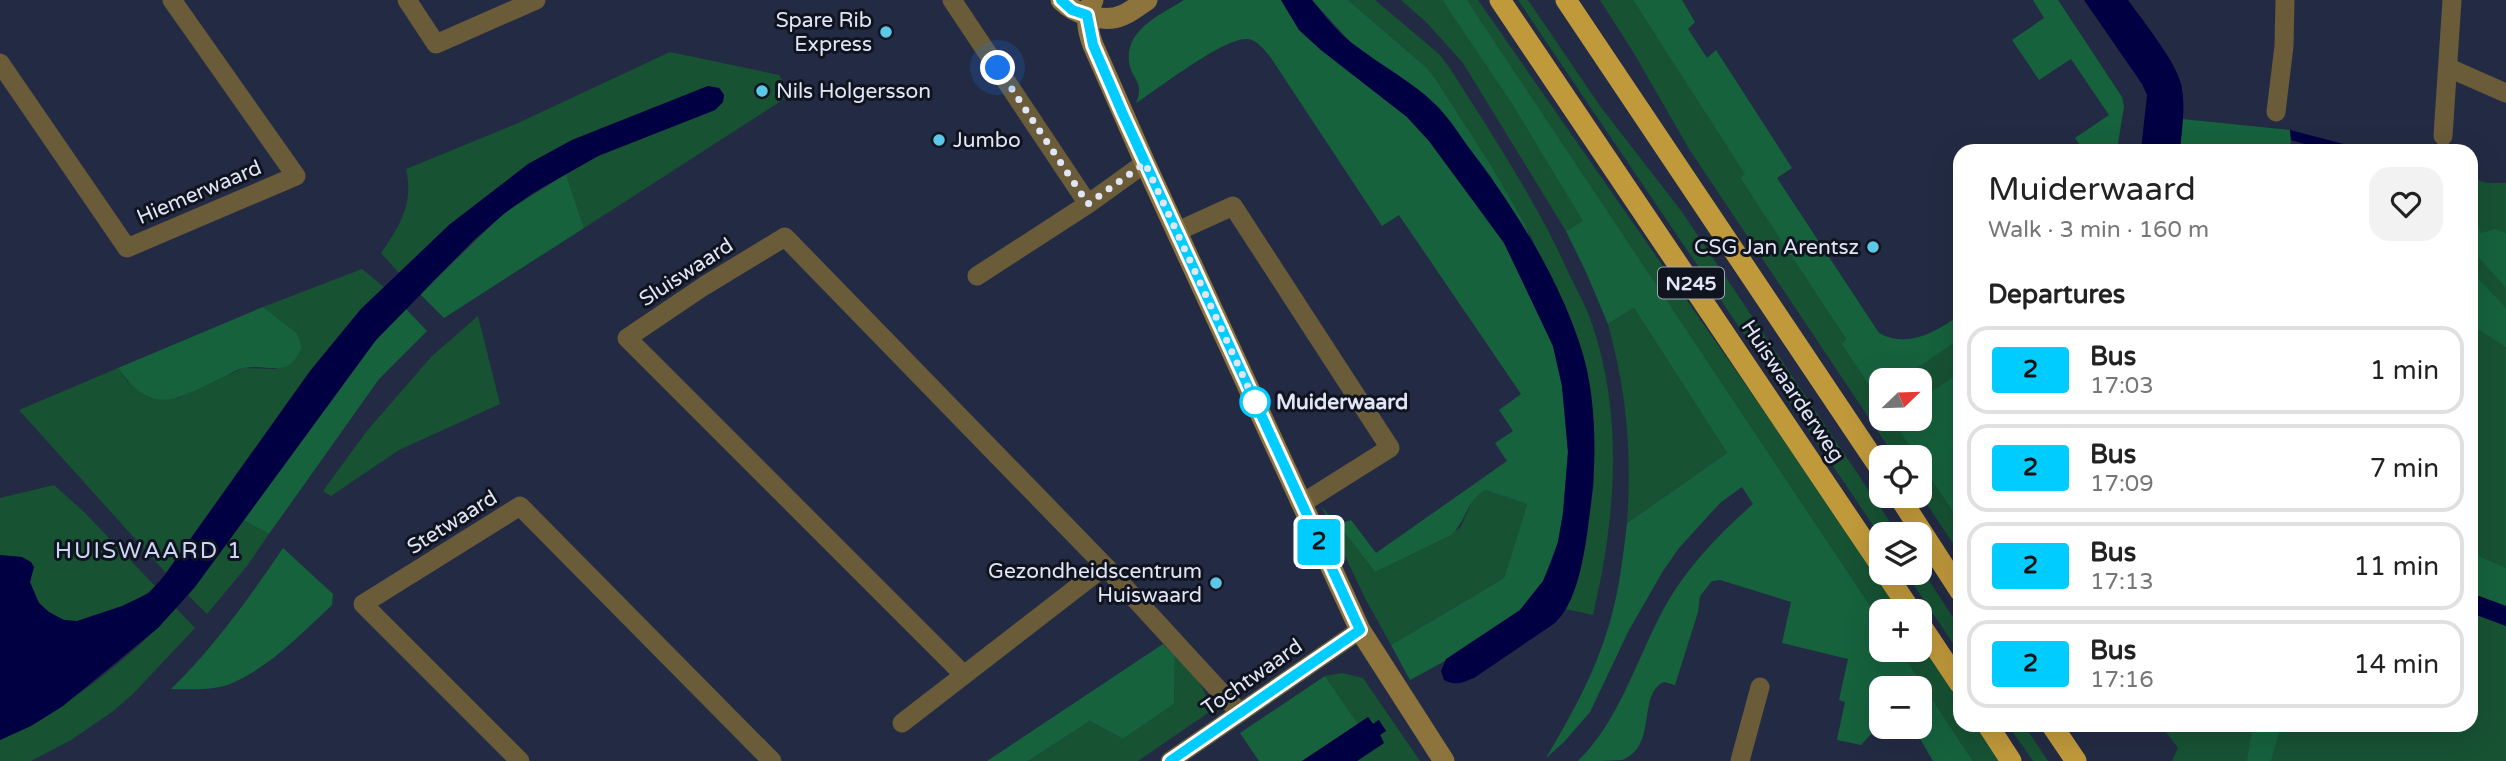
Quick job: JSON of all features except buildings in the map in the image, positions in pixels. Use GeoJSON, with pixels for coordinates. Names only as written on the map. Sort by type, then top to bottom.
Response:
{"type":"FeatureCollection","features":[{"type":"Feature","properties":{"kind":"highway","name":"Huiswaarderweg"},"geometry":{"type":"LineString","coordinates":[[1500,0],[1869,548]]}},
{"type":"Feature","properties":{"kind":"highway","name":"Huiswaarderweg"},"geometry":{"type":"LineString","coordinates":[[1566,0],[1869,452]]}},
{"type":"Feature","properties":{"kind":"highway"},"geometry":{"type":"LineString","coordinates":[[1906,508],[1953,580]]}},
{"type":"Feature","properties":{"kind":"highway"},"geometry":{"type":"LineString","coordinates":[[1932,642],[1953,674]]}},
{"type":"Feature","properties":{"kind":"highway"},"geometry":{"type":"LineString","coordinates":[[1992,732],[2011,761]]}},
{"type":"Feature","properties":{"kind":"highway"},"geometry":{"type":"LineString","coordinates":[[2056,732],[2076,761]]}},
{"type":"Feature","properties":{"kind":"street","name":"Hiemerwaard"},"geometry":{"type":"LineString","coordinates":[[0,63],[127,248],[296,176],[172,0]]}},
{"type":"Feature","properties":{"kind":"street"},"geometry":{"type":"LineString","coordinates":[[407,0],[436,44],[536,0]]}},
{"type":"Feature","properties":{"kind":"street"},"geometry":{"type":"LineString","coordinates":[[952,0],[1088,204]]}},
{"type":"Feature","properties":{"kind":"street"},"geometry":{"type":"LineString","coordinates":[[1061,0],[1072,10],[1090,7],[1103,18],[1122,16],[1147,0]]}},
{"type":"Feature","properties":{"kind":"street"},"geometry":{"type":"LineString","coordinates":[[2276,112],[2284,46],[2284,0]]}},
{"type":"Feature","properties":{"kind":"street"},"geometry":{"type":"LineString","coordinates":[[2443,136],[2452,0]]}},
{"type":"Feature","properties":{"kind":"street"},"geometry":{"type":"LineString","coordinates":[[1090,7],[1093,45],[1360,630],[1444,761]]}},
{"type":"Feature","properties":{"kind":"street"},"geometry":{"type":"LineString","coordinates":[[2449,68],[2506,93]]}},
{"type":"Feature","properties":{"kind":"street"},"geometry":{"type":"LineString","coordinates":[[977,276],[1088,204],[1145,163]]}},
{"type":"Feature","properties":{"kind":"street"},"geometry":{"type":"LineString","coordinates":[[1178,232],[1233,206],[1390,448],[1301,504]]}},
{"type":"Feature","properties":{"kind":"street","name":"Sluiswaard"},"geometry":{"type":"LineString","coordinates":[[964,675],[627,338],[704,286],[785,237],[1105,566],[1240,713]]}},
{"type":"Feature","properties":{"kind":"street","name":"Stetwaard"},"geometry":{"type":"LineString","coordinates":[[520,761],[363,604],[520,506],[772,761]]}},
{"type":"Feature","properties":{"kind":"street"},"geometry":{"type":"LineString","coordinates":[[902,723],[1105,566]]}},
{"type":"Feature","properties":{"kind":"street","name":"Tochtwaard"},"geometry":{"type":"LineString","coordinates":[[1170,761],[1360,630]]}},
{"type":"Feature","properties":{"kind":"street"},"geometry":{"type":"LineString","coordinates":[[1740,761],[1760,687]]}},
{"type":"Feature","properties":{"kind":"green space"},"geometry":{"type":"Polygon","coordinates":[[[1184,0],[1281,0],[1299,30],[1407,117],[1429,141],[1504,243],[1553,346],[1562,386],[1568,452],[1558,542],[1543,581],[1520,610],[1445,661],[1410,680],[1391,645],[1504,578],[1527,504],[1485,490],[1470,505],[1451,535],[1375,572],[1338,524],[1351,520],[1376,553],[1507,461],[1495,443],[1513,431],[1499,410],[1521,394],[1399,215],[1382,226],[1269,55],[1257,43],[1248,39],[1237,40],[1224,46],[1136,103],[1139,85],[1129,62],[1129,50],[1133,40],[1147,24],[1184,0]]]}},
{"type":"Feature","properties":{"kind":"green space"},"geometry":{"type":"Polygon","coordinates":[[[1312,0],[1348,0],[1426,67],[1494,170],[1526,226],[1531,241],[1491,177],[1439,108],[1424,94],[1353,45],[1312,0]]]}},
{"type":"Feature","properties":{"kind":"green space"},"geometry":{"type":"Polygon","coordinates":[[[1348,0],[1375,0],[1439,54],[1449,67],[1529,197],[1589,314],[1603,362],[1609,398],[1613,471],[1607,543],[1593,615],[1566,609],[1586,543],[1594,482],[1582,352],[1570,320],[1526,226],[1435,78],[1426,67],[1348,0]]]}},
{"type":"Feature","properties":{"kind":"green space"},"geometry":{"type":"Polygon","coordinates":[[[1401,0],[1442,0],[1512,104],[1584,221],[1566,231],[1463,63],[1427,23],[1401,0]]]}},
{"type":"Feature","properties":{"kind":"green space"},"geometry":{"type":"Polygon","coordinates":[[[1442,0],[1467,0],[1869,604],[1869,662],[1908,662],[1917,676],[1869,676],[1869,736],[1861,745],[1837,740],[1845,702],[1839,700],[1848,659],[1782,643],[1791,602],[1720,580],[1712,581],[1700,596],[1698,612],[1675,685],[1664,682],[1656,688],[1648,708],[1644,733],[1633,753],[1622,760],[1578,761],[1592,746],[1615,711],[1660,616],[1679,584],[1713,542],[1753,504],[1742,487],[1720,503],[1679,548],[1629,630],[1590,712],[1546,758],[1582,694],[1603,643],[1618,587],[1627,523],[1727,453],[1634,308],[1608,324],[1566,231],[1583,221],[1512,104],[1442,0]]]}},
{"type":"Feature","properties":{"kind":"green space"},"geometry":{"type":"Polygon","coordinates":[[[1467,0],[1478,0],[1793,453],[1869,566],[1869,585],[1882,585],[1891,599],[1869,599],[1869,604],[1467,0]]]}},
{"type":"Feature","properties":{"kind":"green space"},"geometry":{"type":"Polygon","coordinates":[[[1518,0],[1528,0],[1600,106],[1682,212],[1869,491],[1869,508],[1881,508],[1890,522],[1871,522],[1518,0]]]}},
{"type":"Feature","properties":{"kind":"green space"},"geometry":{"type":"Polygon","coordinates":[[[1600,0],[1633,0],[1746,174],[1740,178],[1846,339],[1867,381],[1869,380],[1869,418],[1689,149],[1600,0]]]}},
{"type":"Feature","properties":{"kind":"green space"},"geometry":{"type":"Polygon","coordinates":[[[1633,0],[1682,0],[1695,22],[1688,29],[1707,58],[1716,50],[1792,168],[1777,178],[1879,333],[1890,338],[1911,339],[1931,332],[1953,319],[1953,344],[1916,368],[1869,368],[1869,385],[1842,344],[1846,339],[1740,178],[1745,174],[1633,0]]]}},
{"type":"Feature","properties":{"kind":"green space"},"geometry":{"type":"Polygon","coordinates":[[[2033,0],[2058,0],[2122,97],[2124,106],[2118,144],[2080,144],[2075,138],[2109,115],[2071,59],[2039,80],[2012,40],[2044,18],[2033,0]]]}},
{"type":"Feature","properties":{"kind":"green space"},"geometry":{"type":"Polygon","coordinates":[[[670,52],[779,75],[789,92],[784,99],[584,228],[566,174],[598,156],[715,110],[723,102],[724,95],[720,88],[708,86],[572,140],[528,164],[449,225],[399,273],[381,253],[404,214],[408,193],[406,169],[516,124],[670,52]]]}},
{"type":"Feature","properties":{"kind":"green space"},"geometry":{"type":"Polygon","coordinates":[[[2182,119],[2290,130],[2291,140],[2290,144],[2180,144],[2182,119]]]}},
{"type":"Feature","properties":{"kind":"green space"},"geometry":{"type":"Polygon","coordinates":[[[566,174],[584,228],[444,318],[420,294],[505,212],[566,174]]]}},
{"type":"Feature","properties":{"kind":"green space"},"geometry":{"type":"Polygon","coordinates":[[[2478,180],[2506,183],[2506,761],[2172,761],[2178,748],[2166,732],[2478,732],[2478,180]]]}},
{"type":"Feature","properties":{"kind":"green space"},"geometry":{"type":"Polygon","coordinates":[[[2478,226],[2481,233],[2495,229],[2506,233],[2506,288],[2478,257],[2478,226]]]}},
{"type":"Feature","properties":{"kind":"green space"},"geometry":{"type":"Polygon","coordinates":[[[362,269],[384,287],[361,309],[310,371],[166,573],[19,410],[118,368],[128,382],[178,398],[243,368],[276,369],[302,346],[297,333],[263,307],[362,269]]]}},
{"type":"Feature","properties":{"kind":"green space"},"geometry":{"type":"Polygon","coordinates":[[[2478,278],[2506,308],[2506,347],[2478,329],[2478,278]]]}},
{"type":"Feature","properties":{"kind":"green space"},"geometry":{"type":"Polygon","coordinates":[[[263,307],[297,333],[302,346],[297,357],[285,367],[241,369],[193,392],[167,400],[143,394],[118,368],[263,307]]]}},
{"type":"Feature","properties":{"kind":"green space"},"geometry":{"type":"Polygon","coordinates":[[[1634,308],[1727,453],[1627,523],[1629,471],[1624,399],[1608,324],[1634,308]]]}},
{"type":"Feature","properties":{"kind":"green space"},"geometry":{"type":"Polygon","coordinates":[[[406,309],[427,331],[379,379],[269,534],[243,520],[358,363],[406,309]]]}},
{"type":"Feature","properties":{"kind":"green space"},"geometry":{"type":"Polygon","coordinates":[[[478,316],[500,404],[399,450],[331,496],[323,491],[366,432],[432,356],[478,316]]]}},
{"type":"Feature","properties":{"kind":"green space"},"geometry":{"type":"Polygon","coordinates":[[[1953,320],[1953,544],[1929,508],[1932,508],[1932,445],[1887,445],[1878,431],[1932,431],[1932,368],[1885,368],[1953,320]]]}},
{"type":"Feature","properties":{"kind":"green space"},"geometry":{"type":"Polygon","coordinates":[[[1953,378],[1953,512],[1932,480],[1932,445],[1909,445],[1900,431],[1932,431],[1932,391],[1953,378]]]}},
{"type":"Feature","properties":{"kind":"green space"},"geometry":{"type":"Polygon","coordinates":[[[54,485],[84,512],[155,586],[149,592],[130,603],[86,620],[61,619],[41,605],[30,583],[34,567],[22,557],[0,555],[0,498],[54,485]]]}},
{"type":"Feature","properties":{"kind":"green space"},"geometry":{"type":"Polygon","coordinates":[[[1485,490],[1527,504],[1504,578],[1391,645],[1321,506],[1375,572],[1460,528],[1475,495],[1485,490]]]}},
{"type":"Feature","properties":{"kind":"green space"},"geometry":{"type":"Polygon","coordinates":[[[243,520],[269,534],[247,566],[207,614],[188,595],[243,520]]]}},
{"type":"Feature","properties":{"kind":"green space"},"geometry":{"type":"Polygon","coordinates":[[[283,548],[333,594],[332,605],[284,649],[245,677],[216,688],[171,689],[230,622],[283,548]]]}},
{"type":"Feature","properties":{"kind":"green space"},"geometry":{"type":"Polygon","coordinates":[[[2478,556],[2506,568],[2506,606],[2478,596],[2478,556]]]}},
{"type":"Feature","properties":{"kind":"green space"},"geometry":{"type":"Polygon","coordinates":[[[1914,585],[1932,585],[1953,617],[1953,644],[1932,612],[1932,599],[1923,599],[1914,585]]]}},
{"type":"Feature","properties":{"kind":"green space"},"geometry":{"type":"Polygon","coordinates":[[[176,608],[195,628],[132,695],[71,740],[31,761],[0,761],[0,740],[24,728],[94,683],[138,646],[176,608]]]}},
{"type":"Feature","properties":{"kind":"green space"},"geometry":{"type":"Polygon","coordinates":[[[1163,644],[1175,656],[1174,704],[1123,739],[1090,721],[1028,761],[987,761],[1163,644]]]}},
{"type":"Feature","properties":{"kind":"green space"},"geometry":{"type":"Polygon","coordinates":[[[1175,656],[1203,688],[1208,713],[1138,761],[1028,761],[1090,721],[1123,739],[1174,704],[1175,656]]]}},
{"type":"Feature","properties":{"kind":"green space"},"geometry":{"type":"Polygon","coordinates":[[[1932,660],[1953,692],[1953,731],[1932,699],[1932,676],[1917,676],[1908,662],[1932,660]]]}},
{"type":"Feature","properties":{"kind":"green space"},"geometry":{"type":"Polygon","coordinates":[[[1342,673],[1363,678],[1420,761],[1357,761],[1384,743],[1380,735],[1386,731],[1378,720],[1373,724],[1368,717],[1358,724],[1325,676],[1342,673]]]}},
{"type":"Feature","properties":{"kind":"green space"},"geometry":{"type":"Polygon","coordinates":[[[1325,676],[1358,724],[1302,761],[1259,761],[1240,733],[1325,676]]]}},
{"type":"Feature","properties":{"kind":"green space"},"geometry":{"type":"Polygon","coordinates":[[[1932,699],[1973,761],[1933,761],[1920,739],[1932,739],[1932,699]]]}},
{"type":"Feature","properties":{"kind":"green space"},"geometry":{"type":"Polygon","coordinates":[[[1954,732],[1980,732],[1999,761],[1973,761],[1954,732]]]}},
{"type":"Feature","properties":{"kind":"green space"},"geometry":{"type":"Polygon","coordinates":[[[2013,732],[2029,732],[2048,761],[2033,761],[2013,732]]]}},
{"type":"Feature","properties":{"kind":"green space"},"geometry":{"type":"Polygon","coordinates":[[[2252,732],[2279,732],[2271,761],[2247,761],[2252,732]]]}},
{"type":"Feature","properties":{"kind":"shaded area"},"geometry":{"type":"Polygon","coordinates":[[[1281,0],[1312,0],[1350,41],[1428,97],[1454,126],[1503,194],[1534,245],[1573,324],[1587,369],[1593,407],[1594,466],[1587,533],[1577,583],[1564,612],[1555,623],[1474,678],[1462,682],[1444,680],[1441,671],[1446,659],[1520,610],[1543,581],[1558,542],[1568,452],[1562,386],[1553,346],[1504,243],[1429,141],[1407,117],[1299,30],[1281,0]]]}},
{"type":"Feature","properties":{"kind":"shaded area"},"geometry":{"type":"Polygon","coordinates":[[[2084,0],[2128,0],[2166,52],[2181,84],[2183,117],[2181,144],[2142,144],[2147,95],[2084,0]]]}},
{"type":"Feature","properties":{"kind":"shaded area"},"geometry":{"type":"Polygon","coordinates":[[[708,86],[719,88],[724,95],[723,102],[715,110],[598,156],[533,193],[474,240],[376,340],[195,587],[158,628],[63,706],[31,726],[0,740],[0,555],[22,557],[31,562],[34,567],[30,582],[39,603],[64,620],[77,621],[122,606],[149,593],[164,576],[310,371],[361,309],[449,225],[528,164],[572,140],[708,86]]]}},
{"type":"Feature","properties":{"kind":"shaded area"},"geometry":{"type":"Polygon","coordinates":[[[2290,130],[2344,144],[2305,144],[2291,140],[2290,130]]]}},
{"type":"Feature","properties":{"kind":"shaded area"},"geometry":{"type":"Polygon","coordinates":[[[2478,596],[2506,606],[2506,626],[2478,616],[2478,596]]]}},
{"type":"Feature","properties":{"kind":"shaded area"},"geometry":{"type":"Polygon","coordinates":[[[1368,717],[1373,724],[1379,720],[1386,731],[1380,735],[1384,743],[1357,761],[1302,761],[1368,717]]]}},
{"type":"Feature","properties":{"kind":"bus line","name":"2"},"geometry":{"type":"LineString","coordinates":[[1061,0],[1072,10],[1087,15],[1093,45],[1122,112],[1360,630],[1170,761]]}},
{"type":"Feature","properties":{"kind":"place","name":"Spare Rib Express"},"geometry":{"type":"Point","coordinates":[886,32]}},
{"type":"Feature","properties":{"kind":"place","name":"Nils Holgersson"},"geometry":{"type":"Point","coordinates":[762,91]}},
{"type":"Feature","properties":{"kind":"place","name":"Jumbo"},"geometry":{"type":"Point","coordinates":[939,140]}},
{"type":"Feature","properties":{"kind":"place","name":"CSG Jan Arentsz"},"geometry":{"type":"Point","coordinates":[1873,247]}},
{"type":"Feature","properties":{"kind":"place","name":"Muiderwaard"},"geometry":{"type":"Point","coordinates":[1255,402]}},
{"type":"Feature","properties":{"kind":"place","name":"Gezondheidscentrum Huiswaard"},"geometry":{"type":"Point","coordinates":[1216,583]}},
{"type":"Feature","properties":{"kind":"district","name":"HUISWAARD 1"},"geometry":{"type":"Point","coordinates":[149,550]}},
{"type":"Feature","properties":{"kind":"route"},"geometry":{"type":"LineString","coordinates":[[998,68],[1088,204],[1145,163],[1255,402]]}}]}
